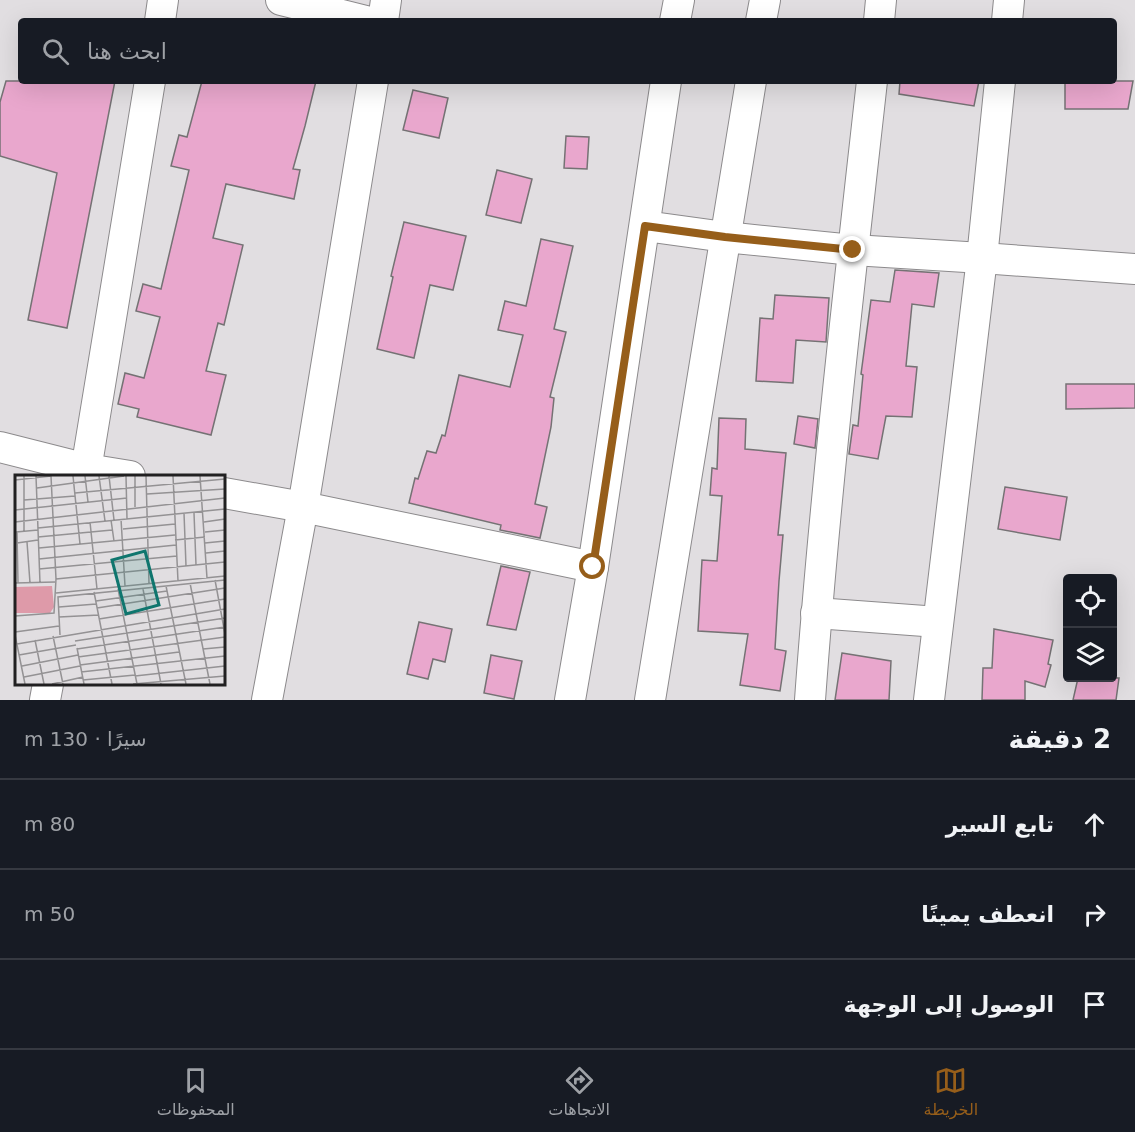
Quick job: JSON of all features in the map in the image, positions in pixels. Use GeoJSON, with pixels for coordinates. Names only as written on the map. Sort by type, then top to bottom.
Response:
{"type":"FeatureCollection","features":[{"type":"Feature","properties":{"kind":"street"},"geometry":{"type":"LineString","coordinates":[[160,18],[163,0]]}},
{"type":"Feature","properties":{"kind":"street"},"geometry":{"type":"LineString","coordinates":[[281,0],[354,18]]}},
{"type":"Feature","properties":{"kind":"street"},"geometry":{"type":"LineString","coordinates":[[383,18],[386,0]]}},
{"type":"Feature","properties":{"kind":"street"},"geometry":{"type":"LineString","coordinates":[[676,18],[679,0]]}},
{"type":"Feature","properties":{"kind":"street"},"geometry":{"type":"LineString","coordinates":[[762,18],[765,0]]}},
{"type":"Feature","properties":{"kind":"street"},"geometry":{"type":"LineString","coordinates":[[879,18],[881,0]]}},
{"type":"Feature","properties":{"kind":"street"},"geometry":{"type":"LineString","coordinates":[[1007,18],[1009,0]]}},
{"type":"Feature","properties":{"kind":"street"},"geometry":{"type":"LineString","coordinates":[[86,473],[150,84]]}},
{"type":"Feature","properties":{"kind":"street"},"geometry":{"type":"LineString","coordinates":[[267,700],[303,507],[373,84]]}},
{"type":"Feature","properties":{"kind":"street"},"geometry":{"type":"LineString","coordinates":[[570,700],[593,567],[645,226],[663,84]]}},
{"type":"Feature","properties":{"kind":"street"},"geometry":{"type":"LineString","coordinates":[[650,700],[750,84]]}},
{"type":"Feature","properties":{"kind":"street"},"geometry":{"type":"LineString","coordinates":[[810,700],[816,613],[872,84]]}},
{"type":"Feature","properties":{"kind":"street"},"geometry":{"type":"LineString","coordinates":[[929,700],[982,258],[1000,84]]}},
{"type":"Feature","properties":{"kind":"street"},"geometry":{"type":"LineString","coordinates":[[645,226],[853,250],[1135,269]]}},
{"type":"Feature","properties":{"kind":"street"},"geometry":{"type":"LineString","coordinates":[[0,447],[86,473],[108,475]]}},
{"type":"Feature","properties":{"kind":"street"},"geometry":{"type":"LineString","coordinates":[[225,493],[593,567]]}},
{"type":"Feature","properties":{"kind":"street"},"geometry":{"type":"LineString","coordinates":[[816,613],[938,622]]}},
{"type":"Feature","properties":{"kind":"street"},"geometry":{"type":"LineString","coordinates":[[45,700],[48,685]]}},
{"type":"Feature","properties":{"kind":"building"},"geometry":{"type":"Polygon","coordinates":[[[6,81],[18,81],[18,84],[114,84],[67,328],[28,320],[57,173],[0,156],[0,102],[6,81]]]}},
{"type":"Feature","properties":{"kind":"building"},"geometry":{"type":"Polygon","coordinates":[[[1117,81],[1133,81],[1128,109],[1065,109],[1065,84],[1117,84],[1117,81]]]}},
{"type":"Feature","properties":{"kind":"building"},"geometry":{"type":"Polygon","coordinates":[[[201,84],[315,84],[293,169],[300,170],[294,199],[226,184],[213,238],[243,245],[224,325],[218,323],[206,371],[226,375],[211,435],[137,417],[139,409],[118,404],[125,373],[144,378],[160,317],[136,311],[143,284],[161,289],[189,170],[171,166],[179,135],[187,137],[201,84]]]}},
{"type":"Feature","properties":{"kind":"building"},"geometry":{"type":"Polygon","coordinates":[[[900,84],[978,84],[974,106],[899,94],[900,84]]]}},
{"type":"Feature","properties":{"kind":"building"},"geometry":{"type":"Polygon","coordinates":[[[413,90],[448,98],[439,138],[403,130],[413,90]]]}},
{"type":"Feature","properties":{"kind":"building"},"geometry":{"type":"Polygon","coordinates":[[[566,136],[589,137],[587,169],[564,168],[566,136]]]}},
{"type":"Feature","properties":{"kind":"building"},"geometry":{"type":"Polygon","coordinates":[[[497,170],[532,179],[521,223],[486,215],[497,170]]]}},
{"type":"Feature","properties":{"kind":"building"},"geometry":{"type":"Polygon","coordinates":[[[404,222],[466,236],[453,290],[430,285],[414,358],[377,349],[404,222]]]}},
{"type":"Feature","properties":{"kind":"building"},"geometry":{"type":"Polygon","coordinates":[[[541,239],[573,246],[554,329],[566,332],[550,397],[554,398],[551,427],[535,504],[547,507],[540,538],[500,530],[501,525],[409,503],[415,478],[418,479],[427,451],[436,453],[442,435],[445,436],[459,375],[510,387],[523,335],[498,330],[505,301],[526,306],[541,239]]]}},
{"type":"Feature","properties":{"kind":"building"},"geometry":{"type":"Polygon","coordinates":[[[895,270],[939,273],[934,307],[912,304],[906,366],[917,367],[912,417],[886,416],[878,459],[849,454],[853,425],[858,426],[863,375],[861,374],[871,300],[890,302],[895,270]]]}},
{"type":"Feature","properties":{"kind":"building"},"geometry":{"type":"Polygon","coordinates":[[[775,295],[829,298],[826,342],[796,340],[793,383],[756,381],[760,318],[773,319],[775,295]]]}},
{"type":"Feature","properties":{"kind":"building"},"geometry":{"type":"Polygon","coordinates":[[[1066,384],[1135,384],[1135,408],[1066,409],[1066,384]]]}},
{"type":"Feature","properties":{"kind":"building"},"geometry":{"type":"Polygon","coordinates":[[[798,416],[818,419],[815,448],[794,444],[798,416]]]}},
{"type":"Feature","properties":{"kind":"building"},"geometry":{"type":"Polygon","coordinates":[[[719,418],[746,419],[745,449],[786,453],[778,535],[783,535],[775,649],[786,651],[780,691],[740,685],[748,634],[698,631],[702,560],[717,561],[722,496],[710,495],[712,468],[717,469],[719,418]]]}},
{"type":"Feature","properties":{"kind":"building"},"geometry":{"type":"Polygon","coordinates":[[[1005,487],[1067,497],[1060,540],[998,529],[1005,487]]]}},
{"type":"Feature","properties":{"kind":"building"},"geometry":{"type":"Polygon","coordinates":[[[501,566],[530,572],[516,630],[487,625],[501,566]]]}},
{"type":"Feature","properties":{"kind":"building"},"geometry":{"type":"Polygon","coordinates":[[[419,622],[452,629],[445,662],[433,659],[428,679],[407,674],[419,622]]]}},
{"type":"Feature","properties":{"kind":"building"},"geometry":{"type":"Polygon","coordinates":[[[994,629],[1053,640],[1048,664],[1051,665],[1045,687],[1025,681],[1025,700],[982,700],[983,668],[992,668],[994,629]]]}},
{"type":"Feature","properties":{"kind":"building"},"geometry":{"type":"Polygon","coordinates":[[[842,653],[891,661],[889,700],[835,700],[842,653]]]}},
{"type":"Feature","properties":{"kind":"building"},"geometry":{"type":"Polygon","coordinates":[[[491,655],[522,661],[514,699],[484,693],[491,655]]]}},
{"type":"Feature","properties":{"kind":"building"},"geometry":{"type":"Polygon","coordinates":[[[1119,678],[1116,700],[1073,700],[1077,682],[1117,682],[1119,678]]]}},
{"type":"Feature","properties":{"kind":"route"},"geometry":{"type":"LineString","coordinates":[[593,567],[645,226],[853,250]]}}]}
